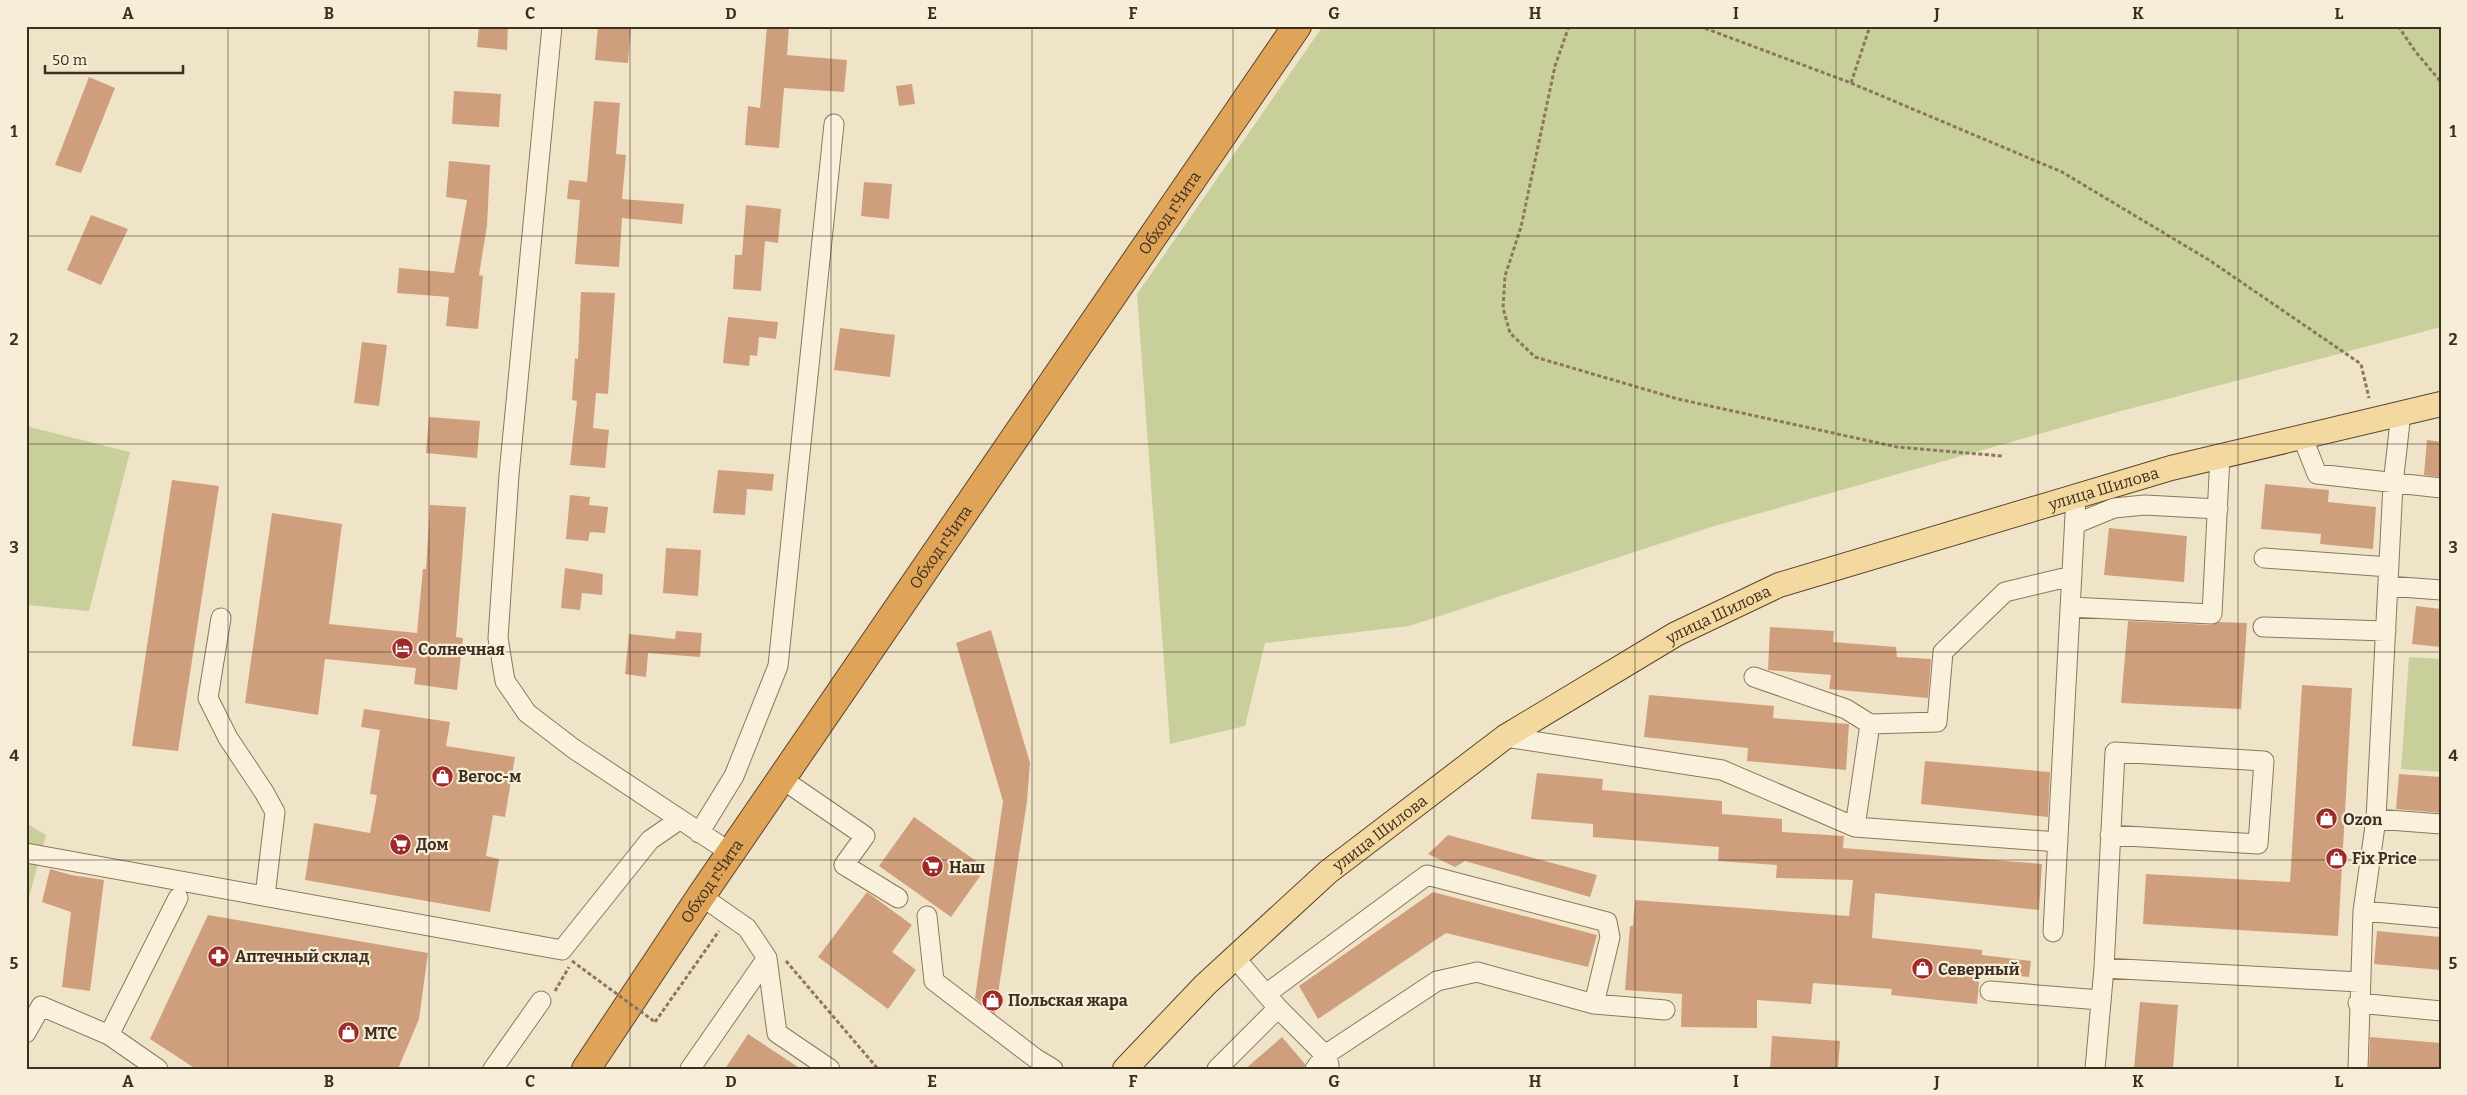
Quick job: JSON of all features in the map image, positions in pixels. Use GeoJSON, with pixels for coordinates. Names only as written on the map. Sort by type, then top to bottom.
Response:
{"type":"FeatureCollection","features":[{"type":"Feature","properties":{"kind":"highway","name":"Обход г.Чита"},"geometry":{"type":"LineString","coordinates":[[586,1069],[701,896],[1297,26]]}},
{"type":"Feature","properties":{"kind":"main road","name":"улица Шилова"},"geometry":{"type":"LineString","coordinates":[[1125,1069],[1235,958],[1328,872],[1505,737],[1676,634],[1778,585],[2076,496],[2220,456],[2441,404]]}},
{"type":"Feature","properties":{"kind":"street"},"geometry":{"type":"LineString","coordinates":[[552,26],[509,475],[498,638],[505,681],[527,713],[574,749],[678,820],[731,853]]}},
{"type":"Feature","properties":{"kind":"street"},"geometry":{"type":"LineString","coordinates":[[699,833],[734,776],[778,666],[834,124]]}},
{"type":"Feature","properties":{"kind":"street"},"geometry":{"type":"LineString","coordinates":[[2358,1069],[2358,1003],[2363,911],[2376,819],[2393,484],[2401,413]]}},
{"type":"Feature","properties":{"kind":"street"},"geometry":{"type":"LineString","coordinates":[[2302,436],[2317,474],[2441,488]]}},
{"type":"Feature","properties":{"kind":"street"},"geometry":{"type":"LineString","coordinates":[[2070,607],[2212,614],[2220,456]]}},
{"type":"Feature","properties":{"kind":"street"},"geometry":{"type":"LineString","coordinates":[[2053,932],[2076,496]]}},
{"type":"Feature","properties":{"kind":"street"},"geometry":{"type":"LineString","coordinates":[[2075,524],[2114,508],[2145,505],[2218,509]]}},
{"type":"Feature","properties":{"kind":"street"},"geometry":{"type":"LineString","coordinates":[[2264,558],[2389,567]]}},
{"type":"Feature","properties":{"kind":"street"},"geometry":{"type":"LineString","coordinates":[[1754,678],[1846,709],[1870,724],[1937,722],[1943,652],[2005,592],[2072,576]]}},
{"type":"Feature","properties":{"kind":"street"},"geometry":{"type":"LineString","coordinates":[[2388,586],[2441,590]]}},
{"type":"Feature","properties":{"kind":"street"},"geometry":{"type":"LineString","coordinates":[[221,618],[208,698],[228,738],[275,812],[264,896]]}},
{"type":"Feature","properties":{"kind":"street"},"geometry":{"type":"LineString","coordinates":[[2263,627],[2386,631]]}},
{"type":"Feature","properties":{"kind":"street"},"geometry":{"type":"LineString","coordinates":[[1855,826],[1870,724]]}},
{"type":"Feature","properties":{"kind":"street"},"geometry":{"type":"LineString","coordinates":[[1505,737],[1722,770],[1855,826],[2058,842]]}},
{"type":"Feature","properties":{"kind":"street"},"geometry":{"type":"LineString","coordinates":[[2095,1069],[2104,968],[2110,835],[2115,752],[2264,761],[2258,844],[2110,835]]}},
{"type":"Feature","properties":{"kind":"street"},"geometry":{"type":"LineString","coordinates":[[782,778],[865,836],[844,864],[898,898]]}},
{"type":"Feature","properties":{"kind":"street"},"geometry":{"type":"LineString","coordinates":[[2376,819],[2441,824]]}},
{"type":"Feature","properties":{"kind":"street"},"geometry":{"type":"LineString","coordinates":[[26,853],[562,950],[650,840],[678,820]]}},
{"type":"Feature","properties":{"kind":"street"},"geometry":{"type":"LineString","coordinates":[[1217,1069],[1272,1001],[1427,875],[1607,922],[1610,937],[1594,1004]]}},
{"type":"Feature","properties":{"kind":"street"},"geometry":{"type":"LineString","coordinates":[[701,896],[747,928],[776,959],[777,1033],[830,1069]]}},
{"type":"Feature","properties":{"kind":"street"},"geometry":{"type":"LineString","coordinates":[[109,1035],[178,898]]}},
{"type":"Feature","properties":{"kind":"street"},"geometry":{"type":"LineString","coordinates":[[2363,911],[2441,918]]}},
{"type":"Feature","properties":{"kind":"street"},"geometry":{"type":"LineString","coordinates":[[927,916],[934,981],[1035,1058],[1053,1069]]}},
{"type":"Feature","properties":{"kind":"street"},"geometry":{"type":"LineString","coordinates":[[1235,958],[1323,1064],[1437,981],[1477,972],[1594,1004],[1665,1010]]}},
{"type":"Feature","properties":{"kind":"street"},"geometry":{"type":"LineString","coordinates":[[690,1069],[776,959]]}},
{"type":"Feature","properties":{"kind":"street"},"geometry":{"type":"LineString","coordinates":[[2104,968],[2360,982]]}},
{"type":"Feature","properties":{"kind":"street"},"geometry":{"type":"LineString","coordinates":[[1990,991],[2100,1000]]}},
{"type":"Feature","properties":{"kind":"street"},"geometry":{"type":"LineString","coordinates":[[493,1069],[547,998]]}},
{"type":"Feature","properties":{"kind":"street"},"geometry":{"type":"LineString","coordinates":[[2358,1003],[2441,1011]]}},
{"type":"Feature","properties":{"kind":"street"},"geometry":{"type":"LineString","coordinates":[[26,1033],[41,1006],[109,1035],[158,1069]]}},
{"type":"Feature","properties":{"kind":"path"},"geometry":{"type":"LineString","coordinates":[[1569,26],[1555,66],[1521,227],[1505,276],[1502,308],[1510,333],[1536,357],[1678,400],[1897,447],[2002,456]]}},
{"type":"Feature","properties":{"kind":"path"},"geometry":{"type":"LineString","coordinates":[[1699,26],[1851,83],[2062,172],[2209,260],[2362,364],[2369,398]]}},
{"type":"Feature","properties":{"kind":"path"},"geometry":{"type":"LineString","coordinates":[[1851,83],[1870,26]]}},
{"type":"Feature","properties":{"kind":"path"},"geometry":{"type":"LineString","coordinates":[[2398,26],[2415,51],[2441,82]]}},
{"type":"Feature","properties":{"kind":"path"},"geometry":{"type":"LineString","coordinates":[[547,998],[572,962],[655,1022],[729,916]]}},
{"type":"Feature","properties":{"kind":"path"},"geometry":{"type":"LineString","coordinates":[[776,959],[878,1069]]}},
{"type":"Feature","properties":{"kind":"green space"},"geometry":{"type":"Polygon","coordinates":[[[1323,26],[2441,26],[2441,327],[2110,414],[1711,527],[1409,626],[1265,643],[1245,726],[1170,744],[1137,294],[1323,26]]]}},
{"type":"Feature","properties":{"kind":"green space"},"geometry":{"type":"Polygon","coordinates":[[[26,426],[130,452],[89,611],[26,605],[26,426]]]}},
{"type":"Feature","properties":{"kind":"green space"},"geometry":{"type":"Polygon","coordinates":[[[2409,657],[2441,659],[2441,772],[2401,769],[2409,657]]]}},
{"type":"Feature","properties":{"kind":"green space"},"geometry":{"type":"Polygon","coordinates":[[[26,823],[46,835],[26,908],[26,823]]]}},
{"type":"Feature","properties":{"kind":"building"},"geometry":{"type":"Polygon","coordinates":[[[479,26],[508,26],[507,50],[477,47],[479,26]]]}},
{"type":"Feature","properties":{"kind":"building"},"geometry":{"type":"Polygon","coordinates":[[[598,26],[631,28],[628,63],[595,60],[598,26]]]}},
{"type":"Feature","properties":{"kind":"building"},"geometry":{"type":"Polygon","coordinates":[[[767,26],[789,26],[787,55],[847,60],[844,92],[784,88],[779,148],[745,145],[748,106],[760,108],[767,26]]]}},
{"type":"Feature","properties":{"kind":"building"},"geometry":{"type":"Polygon","coordinates":[[[89,77],[115,88],[81,173],[55,165],[89,77]]]}},
{"type":"Feature","properties":{"kind":"building"},"geometry":{"type":"Polygon","coordinates":[[[912,84],[915,104],[899,106],[896,86],[912,84]]]}},
{"type":"Feature","properties":{"kind":"building"},"geometry":{"type":"Polygon","coordinates":[[[454,91],[501,94],[499,127],[452,124],[454,91]]]}},
{"type":"Feature","properties":{"kind":"building"},"geometry":{"type":"Polygon","coordinates":[[[594,101],[620,103],[616,154],[626,155],[622,199],[684,204],[682,224],[622,218],[619,267],[575,264],[580,200],[567,199],[569,180],[587,182],[594,101]]]}},
{"type":"Feature","properties":{"kind":"building"},"geometry":{"type":"Polygon","coordinates":[[[449,161],[490,165],[487,226],[479,275],[483,276],[478,329],[446,326],[449,297],[397,293],[399,268],[454,273],[467,200],[446,197],[449,161]]]}},
{"type":"Feature","properties":{"kind":"building"},"geometry":{"type":"Polygon","coordinates":[[[864,182],[892,184],[889,219],[861,216],[864,182]]]}},
{"type":"Feature","properties":{"kind":"building"},"geometry":{"type":"Polygon","coordinates":[[[746,205],[781,209],[778,243],[765,241],[761,291],[733,289],[735,255],[742,255],[746,205]]]}},
{"type":"Feature","properties":{"kind":"building"},"geometry":{"type":"Polygon","coordinates":[[[91,215],[128,229],[101,285],[67,270],[91,215]]]}},
{"type":"Feature","properties":{"kind":"building"},"geometry":{"type":"Polygon","coordinates":[[[581,292],[615,293],[608,394],[596,393],[593,428],[609,430],[605,468],[570,465],[577,401],[572,400],[575,358],[578,359],[581,292]]]}},
{"type":"Feature","properties":{"kind":"building"},"geometry":{"type":"Polygon","coordinates":[[[728,317],[778,322],[776,339],[759,337],[757,356],[750,355],[749,366],[723,363],[728,317]]]}},
{"type":"Feature","properties":{"kind":"building"},"geometry":{"type":"Polygon","coordinates":[[[840,328],[895,335],[890,377],[834,370],[840,328]]]}},
{"type":"Feature","properties":{"kind":"building"},"geometry":{"type":"Polygon","coordinates":[[[362,342],[387,345],[379,406],[354,403],[362,342]]]}},
{"type":"Feature","properties":{"kind":"building"},"geometry":{"type":"Polygon","coordinates":[[[429,417],[480,421],[477,458],[426,453],[429,417]]]}},
{"type":"Feature","properties":{"kind":"building"},"geometry":{"type":"Polygon","coordinates":[[[2427,440],[2441,442],[2441,477],[2424,475],[2427,440]]]}},
{"type":"Feature","properties":{"kind":"building"},"geometry":{"type":"Polygon","coordinates":[[[718,470],[774,474],[772,491],[747,489],[745,515],[713,513],[718,470]]]}},
{"type":"Feature","properties":{"kind":"building"},"geometry":{"type":"Polygon","coordinates":[[[172,480],[219,486],[178,751],[132,746],[172,480]]]}},
{"type":"Feature","properties":{"kind":"building"},"geometry":{"type":"Polygon","coordinates":[[[2265,484],[2329,490],[2328,502],[2376,507],[2373,549],[2320,544],[2321,534],[2261,529],[2265,484]]]}},
{"type":"Feature","properties":{"kind":"building"},"geometry":{"type":"Polygon","coordinates":[[[570,495],[590,497],[589,505],[608,507],[605,533],[590,532],[588,541],[566,539],[570,495]]]}},
{"type":"Feature","properties":{"kind":"building"},"geometry":{"type":"Polygon","coordinates":[[[430,505],[466,507],[456,637],[463,638],[457,690],[414,684],[416,668],[325,659],[318,715],[245,703],[272,513],[342,524],[329,624],[417,633],[423,569],[426,569],[430,505]]]}},
{"type":"Feature","properties":{"kind":"building"},"geometry":{"type":"Polygon","coordinates":[[[2109,528],[2187,536],[2184,582],[2104,575],[2109,528]]]}},
{"type":"Feature","properties":{"kind":"building"},"geometry":{"type":"Polygon","coordinates":[[[666,548],[701,550],[698,596],[663,593],[666,548]]]}},
{"type":"Feature","properties":{"kind":"building"},"geometry":{"type":"Polygon","coordinates":[[[565,568],[603,574],[602,595],[582,593],[580,610],[561,608],[565,568]]]}},
{"type":"Feature","properties":{"kind":"building"},"geometry":{"type":"Polygon","coordinates":[[[2416,606],[2441,609],[2441,647],[2412,644],[2416,606]]]}},
{"type":"Feature","properties":{"kind":"building"},"geometry":{"type":"Polygon","coordinates":[[[2128,621],[2211,625],[2219,622],[2247,623],[2241,709],[2121,703],[2128,621]]]}},
{"type":"Feature","properties":{"kind":"building"},"geometry":{"type":"Polygon","coordinates":[[[1770,627],[1834,631],[1833,642],[1896,647],[1897,657],[1931,659],[1928,698],[1829,689],[1831,675],[1768,670],[1770,627]]]}},
{"type":"Feature","properties":{"kind":"building"},"geometry":{"type":"Polygon","coordinates":[[[991,630],[1030,763],[1027,801],[995,1014],[975,998],[1003,801],[956,643],[991,630]]]}},
{"type":"Feature","properties":{"kind":"building"},"geometry":{"type":"Polygon","coordinates":[[[676,631],[702,633],[700,657],[648,653],[646,677],[625,674],[629,634],[675,639],[676,631]]]}},
{"type":"Feature","properties":{"kind":"building"},"geometry":{"type":"Polygon","coordinates":[[[2302,685],[2352,688],[2338,936],[2143,924],[2146,874],[2290,882],[2302,685]]]}},
{"type":"Feature","properties":{"kind":"building"},"geometry":{"type":"Polygon","coordinates":[[[1649,695],[1774,706],[1773,718],[1849,724],[1846,770],[1747,761],[1748,748],[1644,737],[1649,695]]]}},
{"type":"Feature","properties":{"kind":"building"},"geometry":{"type":"Polygon","coordinates":[[[364,709],[450,722],[446,746],[515,757],[505,817],[493,815],[486,856],[499,859],[490,912],[305,880],[314,823],[370,833],[377,795],[370,794],[380,730],[361,727],[364,709]]]}},
{"type":"Feature","properties":{"kind":"building"},"geometry":{"type":"Polygon","coordinates":[[[1925,761],[2050,772],[2048,817],[1921,804],[1925,761]]]}},
{"type":"Feature","properties":{"kind":"building"},"geometry":{"type":"Polygon","coordinates":[[[1537,773],[1603,779],[1602,790],[1722,801],[1722,814],[1782,819],[1782,832],[1844,836],[1843,848],[2042,864],[2039,910],[1875,893],[1872,938],[1982,950],[1982,955],[2031,961],[2029,977],[1980,972],[1977,1004],[1891,995],[1892,989],[1813,983],[1811,1004],[1757,1000],[1757,1028],[1681,1027],[1682,994],[1625,990],[1630,926],[1633,926],[1635,900],[1849,916],[1853,880],[1776,878],[1777,865],[1718,861],[1719,847],[1593,837],[1593,824],[1531,819],[1537,773]]]}},
{"type":"Feature","properties":{"kind":"building"},"geometry":{"type":"Polygon","coordinates":[[[2399,774],[2441,777],[2441,813],[2396,809],[2399,774]]]}},
{"type":"Feature","properties":{"kind":"building","name":"Наш"},"geometry":{"type":"Polygon","coordinates":[[[914,817],[986,868],[951,917],[879,866],[914,817]]]}},
{"type":"Feature","properties":{"kind":"building"},"geometry":{"type":"Polygon","coordinates":[[[1448,835],[1597,875],[1590,897],[1465,861],[1455,867],[1428,854],[1448,835]]]}},
{"type":"Feature","properties":{"kind":"building"},"geometry":{"type":"Polygon","coordinates":[[[50,869],[71,875],[104,880],[90,991],[62,987],[71,912],[42,902],[50,869]]]}},
{"type":"Feature","properties":{"kind":"building"},"geometry":{"type":"Polygon","coordinates":[[[867,892],[912,925],[892,952],[916,970],[888,1009],[818,957],[867,892]]]}},
{"type":"Feature","properties":{"kind":"building"},"geometry":{"type":"Polygon","coordinates":[[[1433,892],[1597,935],[1588,967],[1446,933],[1318,1019],[1299,986],[1433,892]]]}},
{"type":"Feature","properties":{"kind":"building"},"geometry":{"type":"Polygon","coordinates":[[[208,915],[428,953],[419,1019],[398,1069],[196,1069],[150,1039],[208,915]]]}},
{"type":"Feature","properties":{"kind":"building"},"geometry":{"type":"Polygon","coordinates":[[[2377,931],[2441,937],[2441,970],[2374,964],[2377,931]]]}},
{"type":"Feature","properties":{"kind":"building"},"geometry":{"type":"Polygon","coordinates":[[[2140,1002],[2178,1005],[2173,1069],[2134,1069],[2140,1002]]]}},
{"type":"Feature","properties":{"kind":"building"},"geometry":{"type":"Polygon","coordinates":[[[748,1034],[801,1069],[725,1069],[748,1034]]]}},
{"type":"Feature","properties":{"kind":"building"},"geometry":{"type":"Polygon","coordinates":[[[1772,1036],[1840,1041],[1838,1069],[1770,1069],[1772,1036]]]}},
{"type":"Feature","properties":{"kind":"building"},"geometry":{"type":"Polygon","coordinates":[[[1282,1037],[1305,1064],[1304,1069],[1245,1069],[1282,1037]]]}},
{"type":"Feature","properties":{"kind":"building"},"geometry":{"type":"Polygon","coordinates":[[[2370,1037],[2441,1043],[2441,1069],[2369,1069],[2370,1037]]]}},
{"type":"Feature","properties":{"kind":"place","name":"Солнечная"},"geometry":{"type":"Point","coordinates":[402,649]}},
{"type":"Feature","properties":{"kind":"place","name":"Вегос-м"},"geometry":{"type":"Point","coordinates":[442,776]}},
{"type":"Feature","properties":{"kind":"place","name":"Ozon"},"geometry":{"type":"Point","coordinates":[2327,819]}},
{"type":"Feature","properties":{"kind":"place","name":"Дом"},"geometry":{"type":"Point","coordinates":[400,844]}},
{"type":"Feature","properties":{"kind":"place","name":"Fix Price"},"geometry":{"type":"Point","coordinates":[2336,858]}},
{"type":"Feature","properties":{"kind":"place","name":"Наш"},"geometry":{"type":"Point","coordinates":[933,867]}},
{"type":"Feature","properties":{"kind":"place","name":"Аптечный склад"},"geometry":{"type":"Point","coordinates":[219,956]}},
{"type":"Feature","properties":{"kind":"place","name":"Северный"},"geometry":{"type":"Point","coordinates":[1922,969]}},
{"type":"Feature","properties":{"kind":"place","name":"Польская жара"},"geometry":{"type":"Point","coordinates":[992,1000]}},
{"type":"Feature","properties":{"kind":"place","name":"МТС"},"geometry":{"type":"Point","coordinates":[348,1033]}}]}
